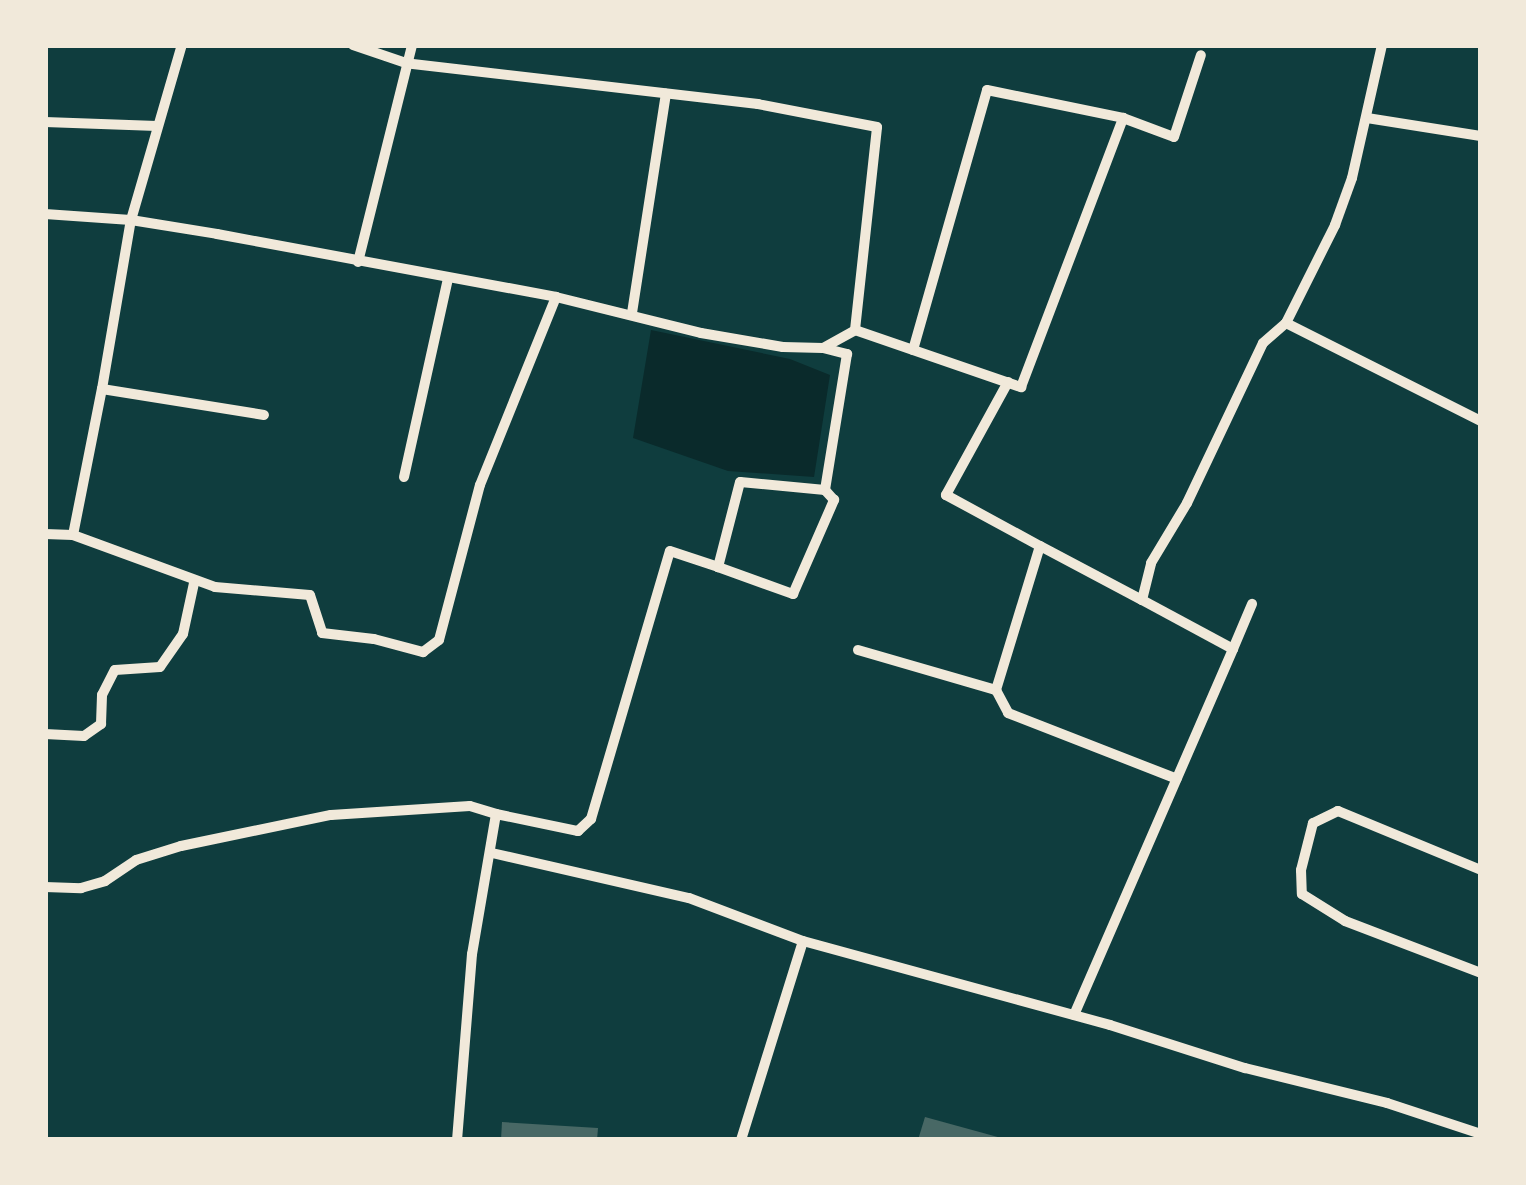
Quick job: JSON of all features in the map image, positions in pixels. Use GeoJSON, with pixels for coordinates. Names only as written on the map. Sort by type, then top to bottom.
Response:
{"type":"FeatureCollection","features":[{"type":"Feature","properties":{"kind":"street"},"geometry":{"type":"LineString","coordinates":[[73,535],[130,220],[182,45]]}},
{"type":"Feature","properties":{"kind":"street"},"geometry":{"type":"LineString","coordinates":[[353,45],[406,63],[758,104],[877,127],[855,330]]}},
{"type":"Feature","properties":{"kind":"street"},"geometry":{"type":"LineString","coordinates":[[358,262],[412,45]]}},
{"type":"Feature","properties":{"kind":"street"},"geometry":{"type":"LineString","coordinates":[[1142,600],[1151,563],[1187,503],[1263,343],[1286,323],[1335,225],[1382,45]]}},
{"type":"Feature","properties":{"kind":"street"},"geometry":{"type":"LineString","coordinates":[[914,350],[987,90],[1123,118],[1174,137],[1201,55]]}},
{"type":"Feature","properties":{"kind":"street"},"geometry":{"type":"LineString","coordinates":[[632,314],[666,94]]}},
{"type":"Feature","properties":{"kind":"street"},"geometry":{"type":"LineString","coordinates":[[823,348],[855,330],[1021,387],[1123,118]]}},
{"type":"Feature","properties":{"kind":"street"},"geometry":{"type":"LineString","coordinates":[[1366,118],[1481,136]]}},
{"type":"Feature","properties":{"kind":"street"},"geometry":{"type":"LineString","coordinates":[[45,122],[157,126]]}},
{"type":"Feature","properties":{"kind":"street"},"geometry":{"type":"LineString","coordinates":[[45,214],[130,220],[556,298],[717,336],[847,354],[825,490]]}},
{"type":"Feature","properties":{"kind":"street"},"geometry":{"type":"LineString","coordinates":[[404,476],[448,278]]}},
{"type":"Feature","properties":{"kind":"street"},"geometry":{"type":"LineString","coordinates":[[45,534],[73,535],[194,582],[310,595],[322,634],[374,639],[423,652],[439,640],[480,485],[556,298]]}},
{"type":"Feature","properties":{"kind":"street"},"geometry":{"type":"LineString","coordinates":[[1286,323],[1481,421]]}},
{"type":"Feature","properties":{"kind":"street"},"geometry":{"type":"LineString","coordinates":[[1008,382],[946,495],[1233,649]]}},
{"type":"Feature","properties":{"kind":"street"},"geometry":{"type":"LineString","coordinates":[[102,389],[264,415]]}},
{"type":"Feature","properties":{"kind":"street"},"geometry":{"type":"LineString","coordinates":[[45,887],[82,888],[105,881],[136,860],[181,846],[331,815],[470,806],[578,831],[591,820],[670,551],[793,594],[834,500],[825,490],[740,482],[718,567]]}},
{"type":"Feature","properties":{"kind":"street"},"geometry":{"type":"LineString","coordinates":[[996,690],[1040,546]]}},
{"type":"Feature","properties":{"kind":"street"},"geometry":{"type":"LineString","coordinates":[[45,734],[84,736],[100,724],[102,695],[116,670],[160,667],[183,634],[194,582]]}},
{"type":"Feature","properties":{"kind":"street"},"geometry":{"type":"LineString","coordinates":[[1074,1015],[1252,604]]}},
{"type":"Feature","properties":{"kind":"street"},"geometry":{"type":"LineString","coordinates":[[858,650],[996,690],[1008,712],[1176,779]]}},
{"type":"Feature","properties":{"kind":"street"},"geometry":{"type":"LineString","coordinates":[[1481,870],[1338,811],[1312,824],[1301,870],[1302,894],[1345,921],[1481,973]]}},
{"type":"Feature","properties":{"kind":"street"},"geometry":{"type":"LineString","coordinates":[[458,1140],[472,954],[496,814]]}},
{"type":"Feature","properties":{"kind":"street"},"geometry":{"type":"LineString","coordinates":[[492,853],[689,898],[804,941],[1481,1134]]}},
{"type":"Feature","properties":{"kind":"street"},"geometry":{"type":"LineString","coordinates":[[740,1140],[804,941]]}},
{"type":"Feature","properties":{"kind":"water"},"geometry":{"type":"Polygon","coordinates":[[[651,330],[790,359],[830,375],[814,477],[728,471],[633,438],[651,330]]]}},
{"type":"Feature","properties":{"kind":"building"},"geometry":{"type":"Polygon","coordinates":[[[925,1117],[1005,1139],[1005,1140],[918,1140],[925,1117]]]}},
{"type":"Feature","properties":{"kind":"building"},"geometry":{"type":"Polygon","coordinates":[[[502,1122],[598,1128],[597,1140],[501,1140],[502,1122]]]}}]}
